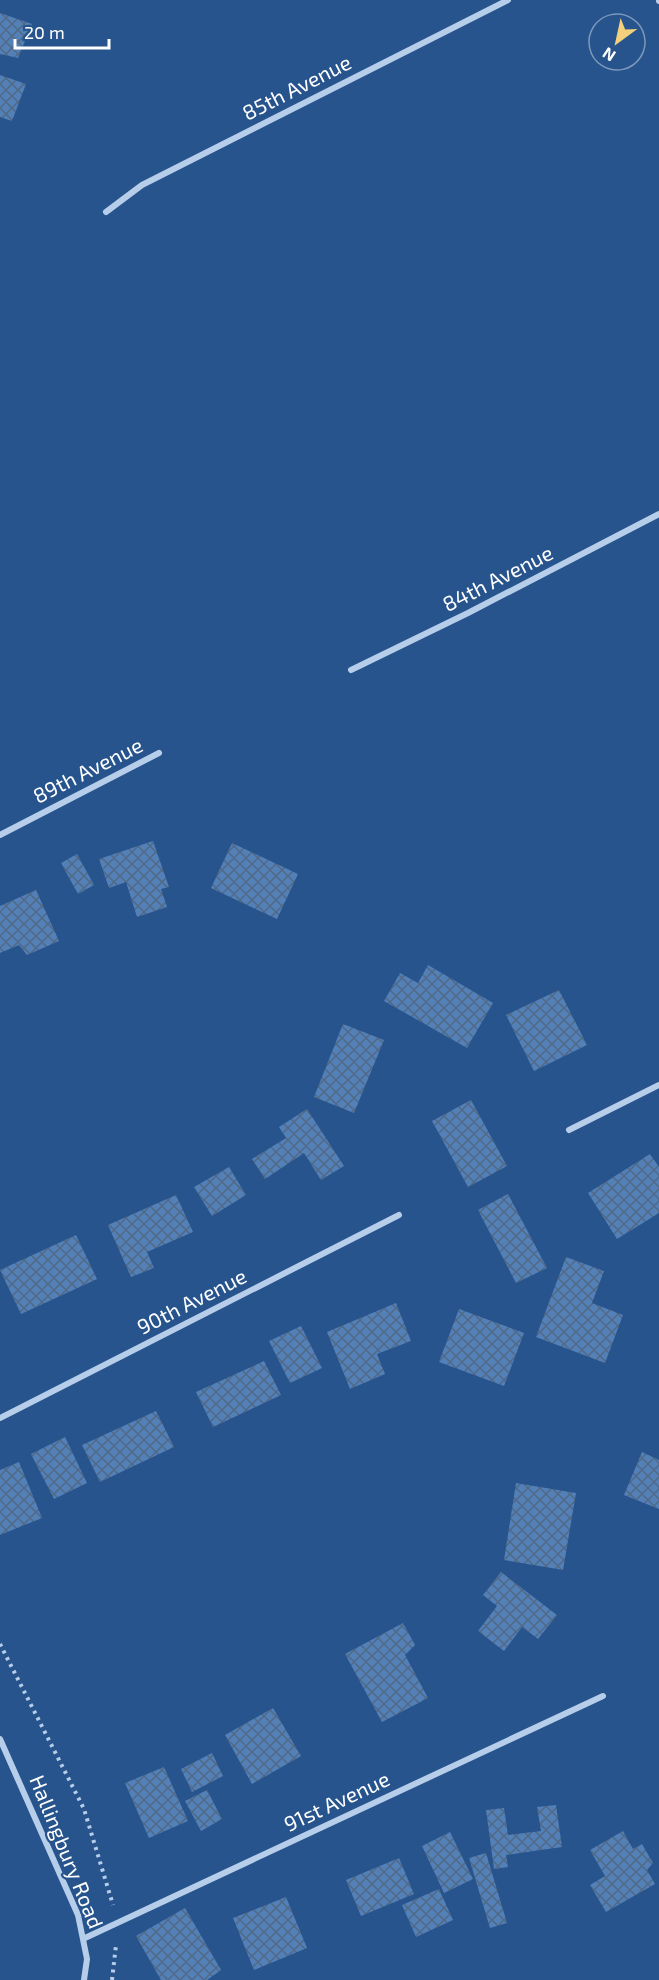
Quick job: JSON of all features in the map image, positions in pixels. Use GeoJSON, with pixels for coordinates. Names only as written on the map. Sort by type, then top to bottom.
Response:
{"type":"FeatureCollection","features":[{"type":"Feature","properties":{"kind":"street","name":"85th Avenue"},"geometry":{"type":"LineString","coordinates":[[106,212],[142,184],[508,0]]}},
{"type":"Feature","properties":{"kind":"street","name":"84th Avenue"},"geometry":{"type":"LineString","coordinates":[[351,670],[468,613],[659,514]]}},
{"type":"Feature","properties":{"kind":"street","name":"89th Avenue"},"geometry":{"type":"LineString","coordinates":[[0,834],[159,753]]}},
{"type":"Feature","properties":{"kind":"street"},"geometry":{"type":"LineString","coordinates":[[569,1130],[659,1084]]}},
{"type":"Feature","properties":{"kind":"street","name":"90th Avenue"},"geometry":{"type":"LineString","coordinates":[[0,1418],[399,1215]]}},
{"type":"Feature","properties":{"kind":"street","name":"91st Avenue"},"geometry":{"type":"LineString","coordinates":[[85,1938],[603,1696]]}},
{"type":"Feature","properties":{"kind":"street","name":"Hallingbury Road"},"geometry":{"type":"LineString","coordinates":[[0,1738],[78,1915],[85,1938],[87,1959],[84,1980]]}},
{"type":"Feature","properties":{"kind":"path"},"geometry":{"type":"LineString","coordinates":[[0,1644],[84,1809],[118,1923],[112,1980]]}},
{"type":"Feature","properties":{"kind":"building"},"geometry":{"type":"Polygon","coordinates":[[[0,13],[32,24],[18,58],[0,54],[0,13]]]}},
{"type":"Feature","properties":{"kind":"building"},"geometry":{"type":"Polygon","coordinates":[[[0,75],[26,84],[12,121],[0,117],[0,75]]]}},
{"type":"Feature","properties":{"kind":"building"},"geometry":{"type":"Polygon","coordinates":[[[153,841],[169,887],[161,889],[167,907],[137,917],[126,882],[109,888],[99,859],[153,841]]]}},
{"type":"Feature","properties":{"kind":"building"},"geometry":{"type":"Polygon","coordinates":[[[232,843],[298,874],[277,919],[211,888],[232,843]]]}},
{"type":"Feature","properties":{"kind":"building"},"geometry":{"type":"Polygon","coordinates":[[[77,854],[94,885],[78,894],[61,863],[77,854]]]}},
{"type":"Feature","properties":{"kind":"building"},"geometry":{"type":"Polygon","coordinates":[[[36,890],[59,941],[27,955],[19,945],[0,953],[0,906],[36,890]]]}},
{"type":"Feature","properties":{"kind":"building"},"geometry":{"type":"Polygon","coordinates":[[[428,965],[493,1003],[467,1048],[384,1001],[400,973],[418,983],[428,965]]]}},
{"type":"Feature","properties":{"kind":"building"},"geometry":{"type":"Polygon","coordinates":[[[559,990],[587,1045],[534,1071],[506,1015],[559,990]]]}},
{"type":"Feature","properties":{"kind":"building"},"geometry":{"type":"Polygon","coordinates":[[[343,1024],[384,1040],[354,1113],[314,1097],[343,1024]]]}},
{"type":"Feature","properties":{"kind":"building"},"geometry":{"type":"Polygon","coordinates":[[[471,1100],[507,1166],[468,1187],[432,1121],[471,1100]]]}},
{"type":"Feature","properties":{"kind":"building"},"geometry":{"type":"Polygon","coordinates":[[[307,1109],[344,1166],[321,1180],[304,1153],[265,1179],[252,1159],[286,1138],[279,1127],[307,1109]]]}},
{"type":"Feature","properties":{"kind":"building"},"geometry":{"type":"Polygon","coordinates":[[[650,1154],[659,1167],[659,1213],[617,1239],[588,1193],[650,1154]]]}},
{"type":"Feature","properties":{"kind":"building"},"geometry":{"type":"Polygon","coordinates":[[[229,1167],[246,1195],[212,1216],[194,1187],[229,1167]]]}},
{"type":"Feature","properties":{"kind":"building"},"geometry":{"type":"Polygon","coordinates":[[[508,1194],[547,1268],[516,1283],[478,1210],[508,1194]]]}},
{"type":"Feature","properties":{"kind":"building"},"geometry":{"type":"Polygon","coordinates":[[[176,1195],[193,1232],[147,1252],[154,1268],[131,1277],[108,1225],[176,1195]]]}},
{"type":"Feature","properties":{"kind":"building"},"geometry":{"type":"Polygon","coordinates":[[[76,1235],[97,1279],[21,1314],[0,1270],[76,1235]]]}},
{"type":"Feature","properties":{"kind":"building"},"geometry":{"type":"Polygon","coordinates":[[[566,1257],[604,1271],[592,1303],[623,1315],[605,1363],[536,1337],[566,1257]]]}},
{"type":"Feature","properties":{"kind":"building"},"geometry":{"type":"Polygon","coordinates":[[[396,1303],[411,1341],[377,1354],[385,1374],[350,1389],[327,1332],[396,1303]]]}},
{"type":"Feature","properties":{"kind":"building"},"geometry":{"type":"Polygon","coordinates":[[[459,1309],[524,1333],[504,1386],[439,1362],[459,1309]]]}},
{"type":"Feature","properties":{"kind":"building"},"geometry":{"type":"Polygon","coordinates":[[[301,1326],[322,1368],[290,1383],[269,1341],[301,1326]]]}},
{"type":"Feature","properties":{"kind":"building"},"geometry":{"type":"Polygon","coordinates":[[[264,1361],[281,1395],[213,1427],[196,1392],[264,1361]]]}},
{"type":"Feature","properties":{"kind":"building"},"geometry":{"type":"Polygon","coordinates":[[[156,1411],[174,1447],[100,1482],[82,1445],[156,1411]]]}},
{"type":"Feature","properties":{"kind":"building"},"geometry":{"type":"Polygon","coordinates":[[[65,1437],[87,1483],[54,1499],[31,1454],[65,1437]]]}},
{"type":"Feature","properties":{"kind":"building"},"geometry":{"type":"Polygon","coordinates":[[[642,1452],[659,1460],[659,1509],[624,1495],[642,1452]]]}},
{"type":"Feature","properties":{"kind":"building"},"geometry":{"type":"Polygon","coordinates":[[[19,1462],[42,1518],[0,1535],[0,1470],[19,1462]]]}},
{"type":"Feature","properties":{"kind":"building"},"geometry":{"type":"Polygon","coordinates":[[[516,1483],[576,1493],[563,1570],[504,1560],[516,1483]]]}},
{"type":"Feature","properties":{"kind":"building"},"geometry":{"type":"Polygon","coordinates":[[[501,1572],[557,1615],[538,1639],[522,1627],[504,1651],[478,1631],[497,1606],[483,1595],[501,1572]]]}},
{"type":"Feature","properties":{"kind":"building"},"geometry":{"type":"Polygon","coordinates":[[[403,1623],[415,1645],[405,1655],[428,1698],[382,1722],[345,1654],[403,1623]]]}},
{"type":"Feature","properties":{"kind":"building"},"geometry":{"type":"Polygon","coordinates":[[[273,1708],[301,1756],[252,1784],[225,1735],[273,1708]]]}},
{"type":"Feature","properties":{"kind":"building"},"geometry":{"type":"Polygon","coordinates":[[[212,1753],[223,1776],[192,1792],[181,1769],[212,1753]]]}},
{"type":"Feature","properties":{"kind":"building"},"geometry":{"type":"Polygon","coordinates":[[[164,1767],[188,1821],[149,1838],[125,1783],[164,1767]]]}},
{"type":"Feature","properties":{"kind":"building"},"geometry":{"type":"Polygon","coordinates":[[[207,1790],[222,1819],[201,1831],[185,1801],[207,1790]]]}},
{"type":"Feature","properties":{"kind":"building"},"geometry":{"type":"Polygon","coordinates":[[[556,1805],[562,1847],[506,1855],[508,1867],[494,1869],[486,1810],[504,1808],[508,1835],[541,1831],[537,1807],[556,1805]]]}},
{"type":"Feature","properties":{"kind":"building"},"geometry":{"type":"Polygon","coordinates":[[[623,1831],[633,1849],[642,1844],[653,1863],[647,1870],[655,1884],[606,1912],[590,1885],[605,1876],[590,1850],[623,1831]]]}},
{"type":"Feature","properties":{"kind":"building"},"geometry":{"type":"Polygon","coordinates":[[[450,1832],[473,1879],[444,1893],[422,1846],[450,1832]]]}},
{"type":"Feature","properties":{"kind":"building"},"geometry":{"type":"Polygon","coordinates":[[[486,1853],[507,1923],[490,1928],[469,1858],[486,1853]]]}},
{"type":"Feature","properties":{"kind":"building"},"geometry":{"type":"Polygon","coordinates":[[[399,1858],[414,1894],[361,1916],[346,1880],[399,1858]]]}},
{"type":"Feature","properties":{"kind":"building"},"geometry":{"type":"Polygon","coordinates":[[[439,1889],[453,1920],[416,1937],[402,1905],[439,1889]]]}},
{"type":"Feature","properties":{"kind":"building"},"geometry":{"type":"Polygon","coordinates":[[[286,1897],[307,1948],[254,1970],[233,1918],[286,1897]]]}},
{"type":"Feature","properties":{"kind":"building"},"geometry":{"type":"Polygon","coordinates":[[[185,1908],[221,1970],[207,1980],[161,1980],[136,1936],[185,1908]]]}}]}
